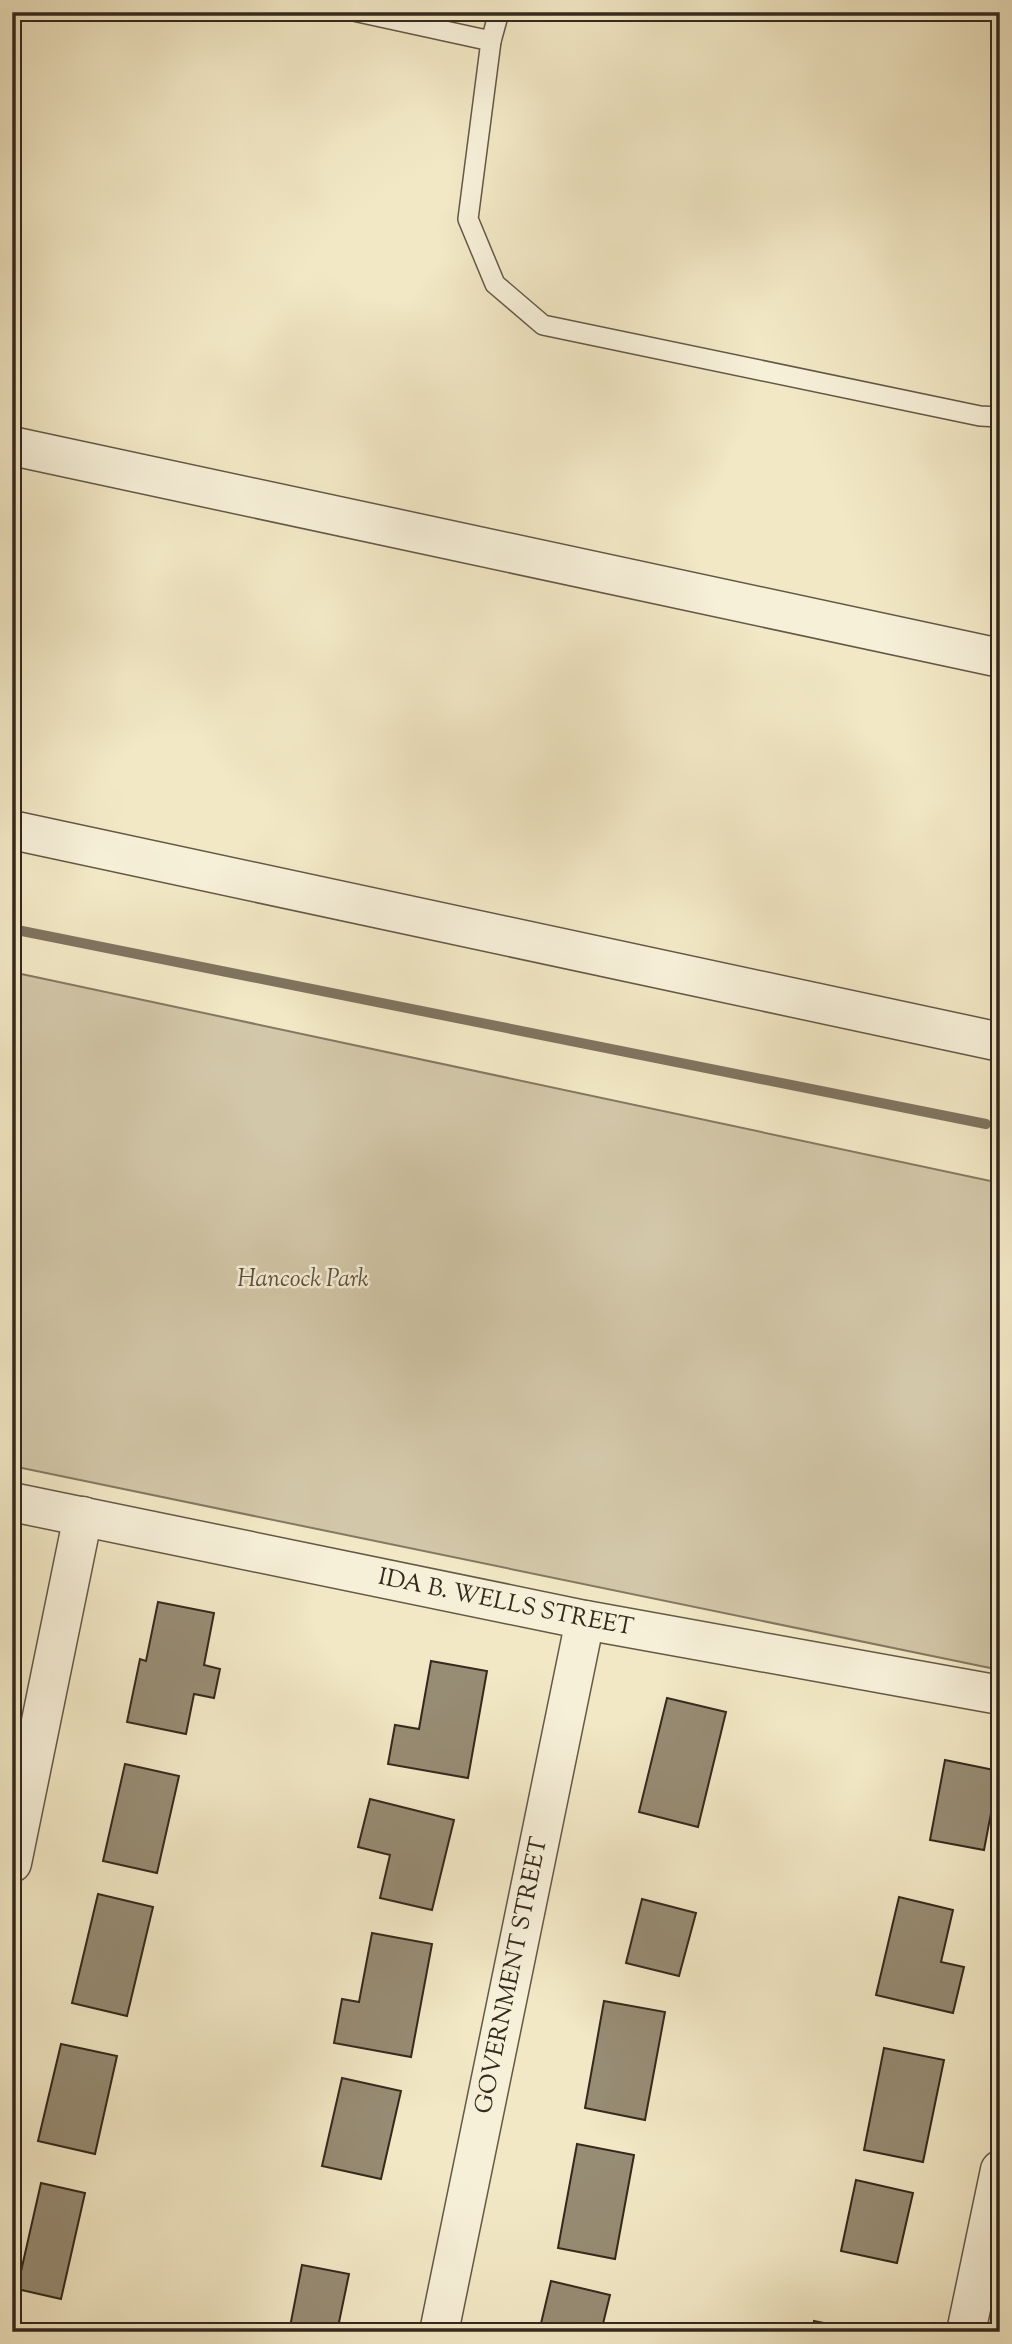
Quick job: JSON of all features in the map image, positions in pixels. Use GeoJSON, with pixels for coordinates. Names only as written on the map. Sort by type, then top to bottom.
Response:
{"type":"FeatureCollection","features":[{"type":"Feature","properties":{"kind":"street"},"geometry":{"type":"LineString","coordinates":[[12,446],[1000,658]]}},
{"type":"Feature","properties":{"kind":"street"},"geometry":{"type":"LineString","coordinates":[[12,830],[1000,1042]]}},
{"type":"Feature","properties":{"kind":"street","name":"IDA B. WELLS STREET"},"geometry":{"type":"LineString","coordinates":[[12,1502],[585,1619],[1000,1695]]}},
{"type":"Feature","properties":{"kind":"street"},"geometry":{"type":"LineString","coordinates":[[12,1863],[83,1516]]}},
{"type":"Feature","properties":{"kind":"street","name":"GOVERNMENT STREET"},"geometry":{"type":"LineString","coordinates":[[439,2332],[585,1619]]}},
{"type":"Feature","properties":{"kind":"street"},"geometry":{"type":"LineString","coordinates":[[965,2332],[989,2272],[1000,2170]]}},
{"type":"Feature","properties":{"kind":"lane"},"geometry":{"type":"LineString","coordinates":[[358,12],[491,41]]}},
{"type":"Feature","properties":{"kind":"lane"},"geometry":{"type":"LineString","coordinates":[[499,12],[491,41],[468,219],[495,284],[543,325],[980,416],[1000,417]]}},
{"type":"Feature","properties":{"kind":"green space","name":"Hancock Park"},"geometry":{"type":"Polygon","coordinates":[[[12,972],[1000,1183],[1000,1670],[12,1466],[12,972]]]}},
{"type":"Feature","properties":{"kind":"building"},"geometry":{"type":"Polygon","coordinates":[[[158,1602],[214,1613],[204,1665],[220,1669],[214,1698],[194,1694],[186,1734],[127,1722],[140,1659],[146,1661],[158,1602]]]}},
{"type":"Feature","properties":{"kind":"building"},"geometry":{"type":"Polygon","coordinates":[[[431,1661],[487,1671],[468,1778],[388,1764],[395,1725],[419,1729],[431,1661]]]}},
{"type":"Feature","properties":{"kind":"building"},"geometry":{"type":"Polygon","coordinates":[[[667,1698],[726,1712],[698,1827],[639,1812],[667,1698]]]}},
{"type":"Feature","properties":{"kind":"building"},"geometry":{"type":"Polygon","coordinates":[[[945,1760],[999,1771],[984,1850],[930,1840],[945,1760]]]}},
{"type":"Feature","properties":{"kind":"building"},"geometry":{"type":"Polygon","coordinates":[[[125,1764],[179,1776],[157,1873],[103,1861],[125,1764]]]}},
{"type":"Feature","properties":{"kind":"building"},"geometry":{"type":"Polygon","coordinates":[[[370,1799],[454,1820],[432,1910],[380,1898],[390,1855],[358,1847],[370,1799]]]}},
{"type":"Feature","properties":{"kind":"building"},"geometry":{"type":"Polygon","coordinates":[[[98,1894],[153,1907],[127,2016],[72,2003],[98,1894]]]}},
{"type":"Feature","properties":{"kind":"building"},"geometry":{"type":"Polygon","coordinates":[[[899,1897],[953,1910],[941,1962],[964,1967],[953,2013],[876,1995],[899,1897]]]}},
{"type":"Feature","properties":{"kind":"building"},"geometry":{"type":"Polygon","coordinates":[[[642,1899],[696,1913],[679,1976],[626,1963],[642,1899]]]}},
{"type":"Feature","properties":{"kind":"building"},"geometry":{"type":"Polygon","coordinates":[[[372,1933],[432,1944],[411,2057],[334,2043],[342,1999],[359,2002],[372,1933]]]}},
{"type":"Feature","properties":{"kind":"building"},"geometry":{"type":"Polygon","coordinates":[[[604,2001],[665,2012],[645,2120],[585,2108],[604,2001]]]}},
{"type":"Feature","properties":{"kind":"building"},"geometry":{"type":"Polygon","coordinates":[[[61,2044],[117,2056],[95,2154],[38,2141],[61,2044]]]}},
{"type":"Feature","properties":{"kind":"building"},"geometry":{"type":"Polygon","coordinates":[[[884,2048],[944,2060],[923,2162],[864,2150],[884,2048]]]}},
{"type":"Feature","properties":{"kind":"building"},"geometry":{"type":"Polygon","coordinates":[[[342,2078],[401,2091],[381,2179],[322,2166],[342,2078]]]}},
{"type":"Feature","properties":{"kind":"building"},"geometry":{"type":"Polygon","coordinates":[[[577,2144],[634,2155],[615,2259],[558,2248],[577,2144]]]}},
{"type":"Feature","properties":{"kind":"building"},"geometry":{"type":"Polygon","coordinates":[[[856,2180],[913,2193],[897,2263],[841,2251],[856,2180]]]}},
{"type":"Feature","properties":{"kind":"building"},"geometry":{"type":"Polygon","coordinates":[[[41,2183],[85,2193],[61,2299],[17,2289],[41,2183]]]}},
{"type":"Feature","properties":{"kind":"building"},"geometry":{"type":"Polygon","coordinates":[[[302,2265],[349,2274],[337,2332],[289,2332],[302,2265]]]}},
{"type":"Feature","properties":{"kind":"building"},"geometry":{"type":"Polygon","coordinates":[[[551,2281],[610,2295],[601,2332],[539,2332],[551,2281]]]}},
{"type":"Feature","properties":{"kind":"building"},"geometry":{"type":"Polygon","coordinates":[[[814,2321],[867,2332],[812,2332],[814,2321]]]}},
{"type":"Feature","properties":{"kind":"waterway"},"geometry":{"type":"LineString","coordinates":[[12,929],[986,1124]]}}]}
